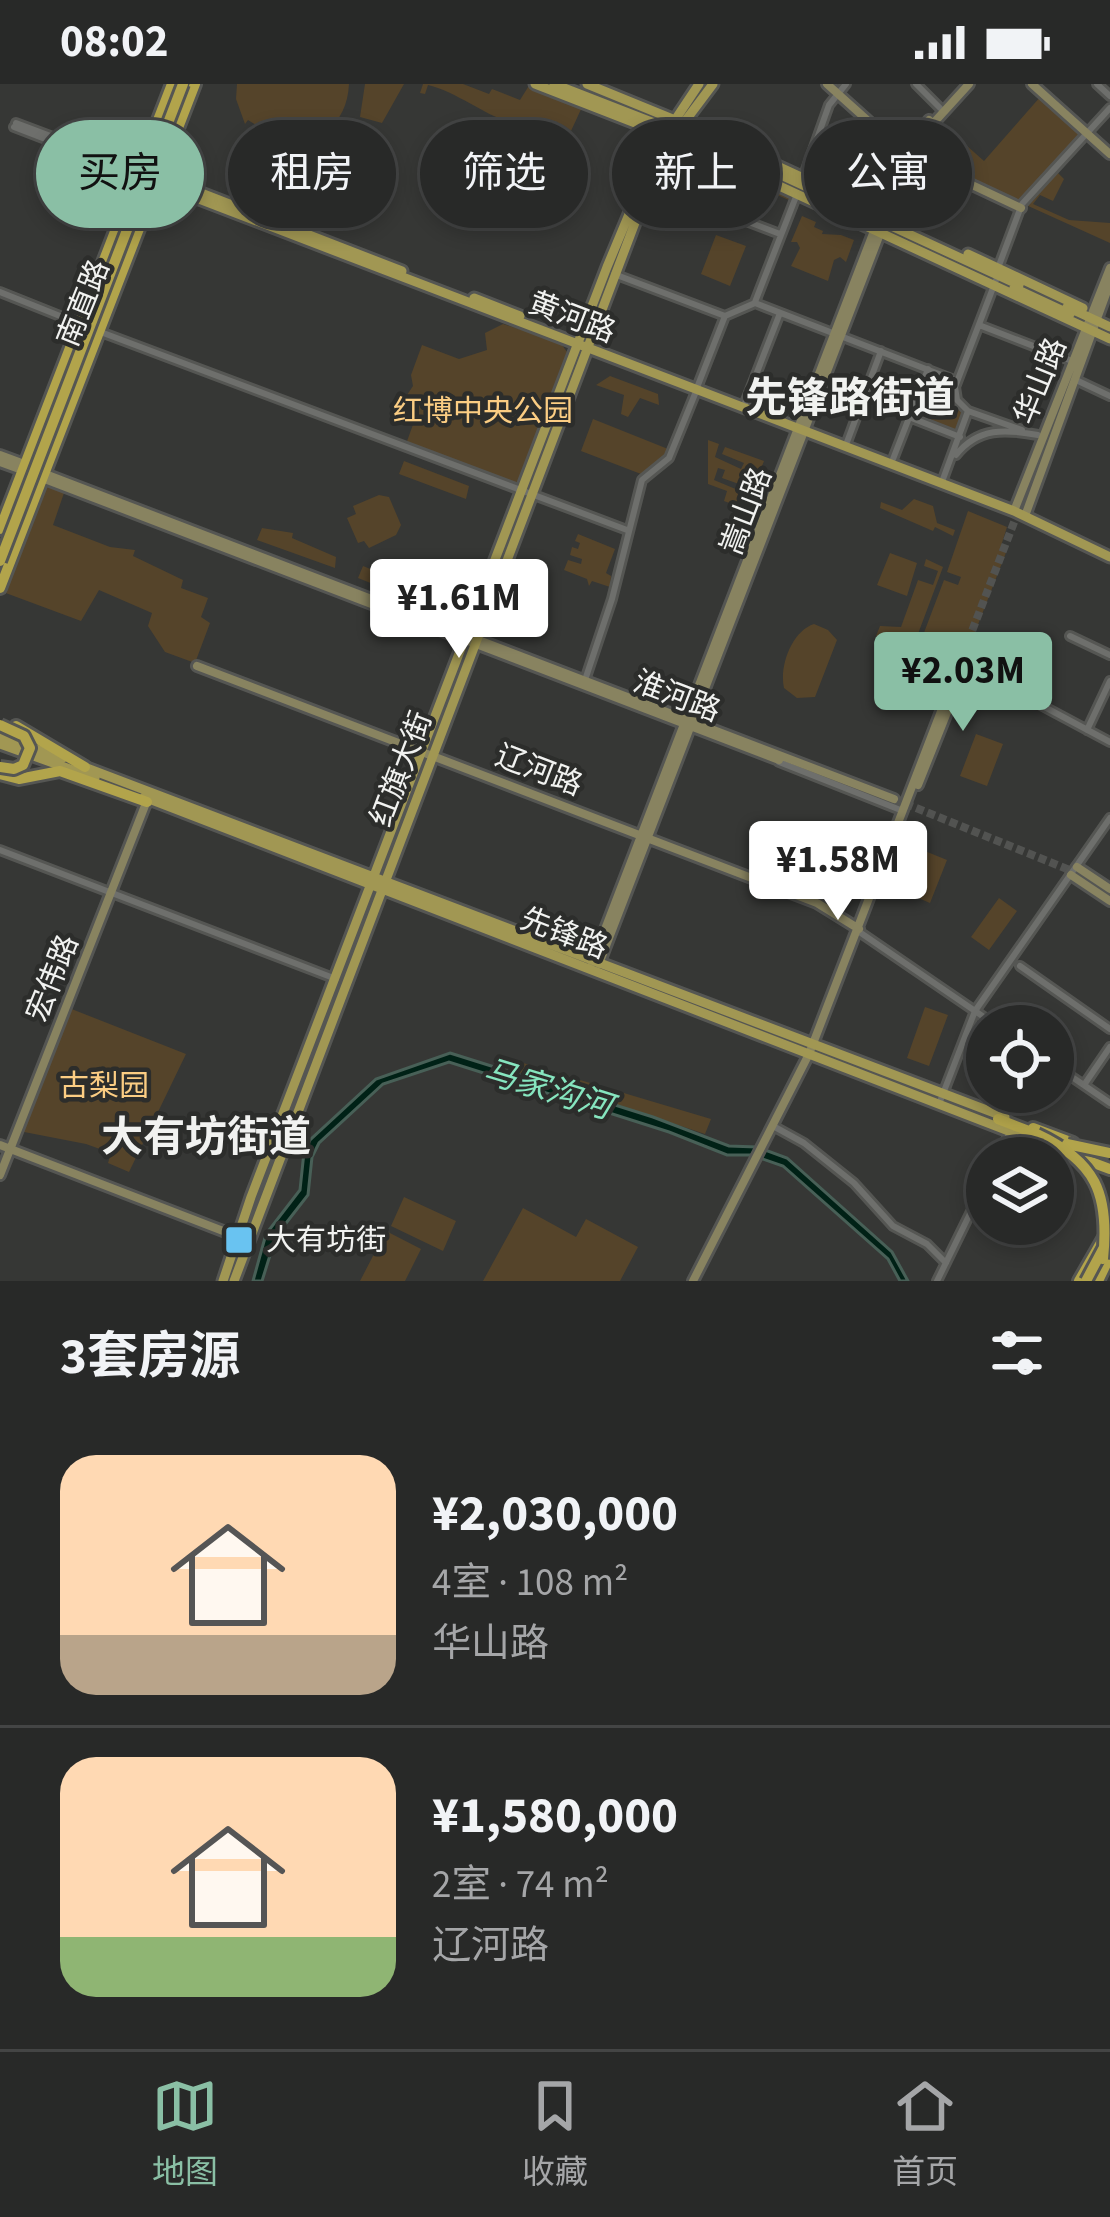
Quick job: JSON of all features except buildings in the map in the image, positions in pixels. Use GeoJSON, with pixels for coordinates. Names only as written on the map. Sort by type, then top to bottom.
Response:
{"type":"FeatureCollection","features":[{"type":"Feature","properties":{"kind":"highway"},"geometry":{"type":"LineString","coordinates":[[0,548],[171,100],[182,84]]}},
{"type":"Feature","properties":{"kind":"highway"},"geometry":{"type":"LineString","coordinates":[[0,561],[182,84]]}},
{"type":"Feature","properties":{"kind":"highway","name":"南直路"},"geometry":{"type":"LineString","coordinates":[[159,120],[182,84]]}},
{"type":"Feature","properties":{"kind":"highway","name":"南直路"},"geometry":{"type":"LineString","coordinates":[[177,120],[182,84]]}},
{"type":"Feature","properties":{"kind":"highway"},"geometry":{"type":"LineString","coordinates":[[161,120],[175,103],[175,120]]}},
{"type":"Feature","properties":{"kind":"highway","name":"南直路"},"geometry":{"type":"LineString","coordinates":[[0,533],[115,228]]}},
{"type":"Feature","properties":{"kind":"highway","name":"南直路"},"geometry":{"type":"LineString","coordinates":[[26,515],[138,228]]}},
{"type":"Feature","properties":{"kind":"highway"},"geometry":{"type":"LineString","coordinates":[[0,578],[26,515]]}},
{"type":"Feature","properties":{"kind":"highway"},"geometry":{"type":"LineString","coordinates":[[0,588],[26,515]]}},
{"type":"Feature","properties":{"kind":"highway"},"geometry":{"type":"LineString","coordinates":[[0,731],[23,736],[30,752],[19,768],[0,768]]}},
{"type":"Feature","properties":{"kind":"highway"},"geometry":{"type":"LineString","coordinates":[[0,731],[39,738],[87,772]]}},
{"type":"Feature","properties":{"kind":"highway"},"geometry":{"type":"LineString","coordinates":[[0,768],[18,774],[56,767],[87,772]]}},
{"type":"Feature","properties":{"kind":"highway"},"geometry":{"type":"LineString","coordinates":[[0,768],[19,778],[60,771],[148,800]]}},
{"type":"Feature","properties":{"kind":"highway"},"geometry":{"type":"LineString","coordinates":[[998,1119],[1110,1155]]}},
{"type":"Feature","properties":{"kind":"highway"},"geometry":{"type":"LineString","coordinates":[[1033,1133],[1075,1154],[1100,1184],[1109,1221],[1104,1256]]}},
{"type":"Feature","properties":{"kind":"highway","name":"先锋路"},"geometry":{"type":"LineString","coordinates":[[1033,1133],[1110,1169]]}},
{"type":"Feature","properties":{"kind":"highway"},"geometry":{"type":"LineString","coordinates":[[1077,1157],[1109,1235],[1093,1280]]}},
{"type":"Feature","properties":{"kind":"highway"},"geometry":{"type":"LineString","coordinates":[[1093,1280],[1109,1235]]}},
{"type":"Feature","properties":{"kind":"main road"},"geometry":{"type":"LineString","coordinates":[[536,84],[629,120]]}},
{"type":"Feature","properties":{"kind":"main road"},"geometry":{"type":"LineString","coordinates":[[554,84],[648,120]]}},
{"type":"Feature","properties":{"kind":"main road"},"geometry":{"type":"LineString","coordinates":[[570,84],[652,120]]}},
{"type":"Feature","properties":{"kind":"main road"},"geometry":{"type":"LineString","coordinates":[[587,84],[654,110],[663,120]]}},
{"type":"Feature","properties":{"kind":"main road","name":"红旗大街"},"geometry":{"type":"LineString","coordinates":[[678,120],[703,84]]}},
{"type":"Feature","properties":{"kind":"main road","name":"红旗大街"},"geometry":{"type":"LineString","coordinates":[[674,120],[676,106],[703,84]]}},
{"type":"Feature","properties":{"kind":"main road","name":"嵩山路"},"geometry":{"type":"LineString","coordinates":[[931,120],[965,84]]}},
{"type":"Feature","properties":{"kind":"main road","name":"嵩山路"},"geometry":{"type":"LineString","coordinates":[[935,120],[965,84]]}},
{"type":"Feature","properties":{"kind":"main road"},"geometry":{"type":"LineString","coordinates":[[1035,84],[1110,152]]}},
{"type":"Feature","properties":{"kind":"main road"},"geometry":{"type":"LineString","coordinates":[[837,87],[871,120]]}},
{"type":"Feature","properties":{"kind":"main road"},"geometry":{"type":"LineString","coordinates":[[654,110],[676,106]]}},
{"type":"Feature","properties":{"kind":"main road"},"geometry":{"type":"LineString","coordinates":[[780,168],[803,178]]}},
{"type":"Feature","properties":{"kind":"main road"},"geometry":{"type":"LineString","coordinates":[[972,183],[1022,206]]}},
{"type":"Feature","properties":{"kind":"main road"},"geometry":{"type":"LineString","coordinates":[[780,185],[804,196]]}},
{"type":"Feature","properties":{"kind":"main road","name":"黄河路"},"geometry":{"type":"LineString","coordinates":[[204,198],[1020,511]]}},
{"type":"Feature","properties":{"kind":"main road","name":"红旗大街"},"geometry":{"type":"LineString","coordinates":[[226,1281],[581,343],[630,228]]}},
{"type":"Feature","properties":{"kind":"main road","name":"红旗大街"},"geometry":{"type":"LineString","coordinates":[[581,343],[631,228]]}},
{"type":"Feature","properties":{"kind":"main road","name":"嵩山路"},"geometry":{"type":"LineString","coordinates":[[595,965],[878,228]]}},
{"type":"Feature","properties":{"kind":"main road"},"geometry":{"type":"LineString","coordinates":[[891,228],[1110,330]]}},
{"type":"Feature","properties":{"kind":"main road"},"geometry":{"type":"LineString","coordinates":[[891,228],[1092,321]]}},
{"type":"Feature","properties":{"kind":"main road"},"geometry":{"type":"LineString","coordinates":[[891,228],[1110,330]]}},
{"type":"Feature","properties":{"kind":"main road","name":"华山路"},"geometry":{"type":"LineString","coordinates":[[1020,511],[1076,380],[1110,268]]}},
{"type":"Feature","properties":{"kind":"main road","name":"华山路"},"geometry":{"type":"LineString","coordinates":[[1092,321],[1110,283]]}},
{"type":"Feature","properties":{"kind":"main road"},"geometry":{"type":"LineString","coordinates":[[1032,482],[1081,352]]}},
{"type":"Feature","properties":{"kind":"main road","name":"华山路"},"geometry":{"type":"LineString","coordinates":[[1020,511],[1041,436],[1072,361],[1081,352]]}},
{"type":"Feature","properties":{"kind":"main road","name":"黄河路"},"geometry":{"type":"LineString","coordinates":[[697,387],[943,478],[1110,554]]}},
{"type":"Feature","properties":{"kind":"main road","name":"淮河路"},"geometry":{"type":"LineString","coordinates":[[0,458],[893,801]]}},
{"type":"Feature","properties":{"kind":"main road","name":"淮河路"},"geometry":{"type":"LineString","coordinates":[[468,638],[687,723]]}},
{"type":"Feature","properties":{"kind":"main road","name":"辽河路"},"geometry":{"type":"LineString","coordinates":[[197,667],[643,836],[815,905],[859,931]]}},
{"type":"Feature","properties":{"kind":"main road"},"geometry":{"type":"LineString","coordinates":[[693,1281],[813,1048],[959,669]]}},
{"type":"Feature","properties":{"kind":"main road","name":"先锋路"},"geometry":{"type":"LineString","coordinates":[[0,731],[148,800],[375,881],[1033,1133]]}},
{"type":"Feature","properties":{"kind":"main road"},"geometry":{"type":"LineString","coordinates":[[87,772],[375,881]]}},
{"type":"Feature","properties":{"kind":"main road","name":"宏伟路"},"geometry":{"type":"LineString","coordinates":[[0,1175],[5,1147],[148,800]]}},
{"type":"Feature","properties":{"kind":"main road"},"geometry":{"type":"LineString","coordinates":[[1078,874],[1110,896]]}},
{"type":"Feature","properties":{"kind":"main road","name":"红旗大街"},"geometry":{"type":"LineString","coordinates":[[226,1281],[234,1235],[375,881]]}},
{"type":"Feature","properties":{"kind":"main road"},"geometry":{"type":"LineString","coordinates":[[941,1099],[998,1119]]}},
{"type":"Feature","properties":{"kind":"main road","name":"先锋路"},"geometry":{"type":"LineString","coordinates":[[941,1099],[1010,1132],[1033,1133]]}},
{"type":"Feature","properties":{"kind":"main road"},"geometry":{"type":"LineString","coordinates":[[5,1147],[234,1235]]}},
{"type":"Feature","properties":{"kind":"street"},"geometry":{"type":"LineString","coordinates":[[916,84],[940,108]]}},
{"type":"Feature","properties":{"kind":"street"},"geometry":{"type":"LineString","coordinates":[[1096,84],[1110,96]]}},
{"type":"Feature","properties":{"kind":"street"},"geometry":{"type":"LineString","coordinates":[[803,178],[837,87]]}},
{"type":"Feature","properties":{"kind":"street"},"geometry":{"type":"LineString","coordinates":[[1041,436],[968,411],[955,396],[957,381],[1022,206],[1110,108]]}},
{"type":"Feature","properties":{"kind":"street","name":"黄河路"},"geometry":{"type":"LineString","coordinates":[[15,124],[36,132]]}},
{"type":"Feature","properties":{"kind":"street"},"geometry":{"type":"LineString","coordinates":[[755,303],[797,194]]}},
{"type":"Feature","properties":{"kind":"street"},"geometry":{"type":"LineString","coordinates":[[764,228],[780,234]]}},
{"type":"Feature","properties":{"kind":"street"},"geometry":{"type":"LineString","coordinates":[[614,274],[725,316],[755,303],[957,381]]}},
{"type":"Feature","properties":{"kind":"street"},"geometry":{"type":"LineString","coordinates":[[0,292],[627,530]]}},
{"type":"Feature","properties":{"kind":"street"},"geometry":{"type":"LineString","coordinates":[[745,403],[780,313]]}},
{"type":"Feature","properties":{"kind":"street"},"geometry":{"type":"LineString","coordinates":[[585,680],[612,599],[641,480],[669,458],[725,316]]}},
{"type":"Feature","properties":{"kind":"street"},"geometry":{"type":"LineString","coordinates":[[979,325],[1072,361]]}},
{"type":"Feature","properties":{"kind":"street"},"geometry":{"type":"LineString","coordinates":[[847,442],[881,351]]}},
{"type":"Feature","properties":{"kind":"street"},"geometry":{"type":"LineString","coordinates":[[892,460],[928,369]]}},
{"type":"Feature","properties":{"kind":"street"},"geometry":{"type":"LineString","coordinates":[[1076,380],[1110,396]]}},
{"type":"Feature","properties":{"kind":"street"},"geometry":{"type":"LineString","coordinates":[[943,478],[968,411]]}},
{"type":"Feature","properties":{"kind":"street"},"geometry":{"type":"LineString","coordinates":[[909,417],[960,437]]}},
{"type":"Feature","properties":{"kind":"street"},"geometry":{"type":"LineString","coordinates":[[950,462],[966,442],[980,435],[1003,430],[1041,436]]}},
{"type":"Feature","properties":{"kind":"street"},"geometry":{"type":"LineString","coordinates":[[1070,635],[1110,655]]}},
{"type":"Feature","properties":{"kind":"street"},"geometry":{"type":"LineString","coordinates":[[959,669],[1110,742]]}},
{"type":"Feature","properties":{"kind":"street"},"geometry":{"type":"LineString","coordinates":[[1087,730],[1110,680]]}},
{"type":"Feature","properties":{"kind":"street"},"geometry":{"type":"LineString","coordinates":[[760,750],[906,806]]}},
{"type":"Feature","properties":{"kind":"street"},"geometry":{"type":"LineString","coordinates":[[980,1005],[1078,874],[1110,818]]}},
{"type":"Feature","properties":{"kind":"street"},"geometry":{"type":"LineString","coordinates":[[0,850],[333,978]]}},
{"type":"Feature","properties":{"kind":"street"},"geometry":{"type":"LineString","coordinates":[[859,931],[966,1005]]}},
{"type":"Feature","properties":{"kind":"street"},"geometry":{"type":"LineString","coordinates":[[1020,966],[1110,1029]]}},
{"type":"Feature","properties":{"kind":"street"},"geometry":{"type":"LineString","coordinates":[[941,1099],[966,1034]]}},
{"type":"Feature","properties":{"kind":"street"},"geometry":{"type":"LineString","coordinates":[[1084,1085],[1110,1047]]}},
{"type":"Feature","properties":{"kind":"street"},"geometry":{"type":"LineString","coordinates":[[1074,1078],[1110,1103]]}},
{"type":"Feature","properties":{"kind":"street"},"geometry":{"type":"LineString","coordinates":[[773,1126],[804,1143],[854,1184],[893,1226],[927,1244],[946,1263]]}},
{"type":"Feature","properties":{"kind":"street"},"geometry":{"type":"LineString","coordinates":[[1008,1137],[1010,1132]]}},
{"type":"Feature","properties":{"kind":"street"},"geometry":{"type":"LineString","coordinates":[[937,1281],[966,1222]]}},
{"type":"Feature","properties":{"kind":"green space"},"geometry":{"type":"Polygon","coordinates":[[[237,84],[349,84],[337,120],[244,120],[236,99],[237,84]]]}},
{"type":"Feature","properties":{"kind":"green space"},"geometry":{"type":"Polygon","coordinates":[[[365,84],[404,84],[384,120],[360,117],[365,84]]]}},
{"type":"Feature","properties":{"kind":"green space"},"geometry":{"type":"Polygon","coordinates":[[[423,84],[463,84],[520,100],[530,84],[583,105],[576,120],[504,120],[428,85],[425,94],[420,93],[423,84]]]}},
{"type":"Feature","properties":{"kind":"green space"},"geometry":{"type":"Polygon","coordinates":[[[1041,96],[1081,136],[1021,202],[972,181],[972,150],[984,161],[1041,96]]]}},
{"type":"Feature","properties":{"kind":"green space"},"geometry":{"type":"Polygon","coordinates":[[[1057,172],[1064,179],[1053,201],[1040,195],[1033,204],[1069,220],[1110,223],[1110,243],[1026,205],[1057,172]]]}},
{"type":"Feature","properties":{"kind":"green space"},"geometry":{"type":"Polygon","coordinates":[[[802,216],[804,228],[854,240],[846,262],[840,257],[834,260],[828,281],[791,266],[800,248],[791,242],[802,216]]]}},
{"type":"Feature","properties":{"kind":"green space"},"geometry":{"type":"Polygon","coordinates":[[[716,235],[746,246],[730,286],[701,274],[716,235]]]}},
{"type":"Feature","properties":{"kind":"green space","name":"红博中央公园"},"geometry":{"type":"Polygon","coordinates":[[[503,324],[560,342],[567,352],[518,481],[512,486],[406,444],[415,419],[413,399],[407,395],[422,345],[459,359],[487,350],[485,333],[503,324]]]}},
{"type":"Feature","properties":{"kind":"green space"},"geometry":{"type":"Polygon","coordinates":[[[930,373],[946,380],[962,412],[956,433],[911,416],[930,373]]]}},
{"type":"Feature","properties":{"kind":"green space"},"geometry":{"type":"Polygon","coordinates":[[[610,376],[658,394],[659,405],[640,398],[628,417],[621,414],[624,395],[596,385],[610,376]]]}},
{"type":"Feature","properties":{"kind":"green space"},"geometry":{"type":"Polygon","coordinates":[[[593,419],[668,449],[664,459],[641,474],[581,451],[593,419]]]}},
{"type":"Feature","properties":{"kind":"green space"},"geometry":{"type":"Polygon","coordinates":[[[708,440],[719,444],[715,457],[741,469],[744,463],[722,454],[725,447],[764,461],[753,489],[722,478],[725,470],[718,468],[714,480],[750,495],[745,509],[724,501],[727,491],[708,484],[708,440]]]}},
{"type":"Feature","properties":{"kind":"green space"},"geometry":{"type":"Polygon","coordinates":[[[404,461],[469,486],[466,499],[399,474],[404,461]]]}},
{"type":"Feature","properties":{"kind":"green space"},"geometry":{"type":"Polygon","coordinates":[[[42,484],[64,493],[53,525],[110,547],[135,550],[133,556],[183,580],[181,588],[208,598],[201,617],[210,623],[195,663],[165,652],[148,626],[152,613],[99,590],[81,621],[3,592],[42,484]]]}},
{"type":"Feature","properties":{"kind":"green space"},"geometry":{"type":"Polygon","coordinates":[[[379,495],[389,497],[401,525],[396,535],[369,548],[364,541],[358,543],[347,518],[356,514],[353,506],[379,495]]]}},
{"type":"Feature","properties":{"kind":"green space"},"geometry":{"type":"Polygon","coordinates":[[[914,499],[933,506],[937,523],[955,530],[953,536],[880,508],[881,502],[902,510],[914,499]]]}},
{"type":"Feature","properties":{"kind":"green space"},"geometry":{"type":"Polygon","coordinates":[[[968,511],[1007,527],[1001,546],[1007,550],[965,658],[951,664],[917,651],[944,580],[958,585],[961,577],[947,572],[968,511]]]}},
{"type":"Feature","properties":{"kind":"green space"},"geometry":{"type":"Polygon","coordinates":[[[262,528],[293,533],[292,538],[336,557],[335,568],[257,540],[262,528]]]}},
{"type":"Feature","properties":{"kind":"green space"},"geometry":{"type":"Polygon","coordinates":[[[578,534],[615,549],[606,573],[611,576],[610,587],[592,581],[589,586],[587,579],[564,570],[568,560],[581,564],[582,559],[570,555],[572,547],[578,549],[578,534]]]}},
{"type":"Feature","properties":{"kind":"green space"},"geometry":{"type":"Polygon","coordinates":[[[890,553],[917,563],[907,596],[877,585],[890,553]]]}},
{"type":"Feature","properties":{"kind":"green space"},"geometry":{"type":"Polygon","coordinates":[[[926,559],[943,567],[912,650],[876,636],[880,626],[901,627],[918,580],[933,585],[938,571],[924,566],[926,559]]]}},
{"type":"Feature","properties":{"kind":"green space"},"geometry":{"type":"Polygon","coordinates":[[[363,566],[427,592],[423,604],[358,578],[363,566]]]}},
{"type":"Feature","properties":{"kind":"green space"},"geometry":{"type":"Polygon","coordinates":[[[814,624],[837,640],[815,697],[797,698],[784,688],[785,660],[799,634],[814,624]]]}},
{"type":"Feature","properties":{"kind":"green space"},"geometry":{"type":"Polygon","coordinates":[[[976,734],[1003,744],[987,786],[960,776],[976,734]]]}},
{"type":"Feature","properties":{"kind":"green space"},"geometry":{"type":"Polygon","coordinates":[[[920,849],[947,860],[930,903],[904,892],[920,849]]]}},
{"type":"Feature","properties":{"kind":"green space"},"geometry":{"type":"Polygon","coordinates":[[[999,898],[1017,911],[989,950],[971,937],[999,898]]]}},
{"type":"Feature","properties":{"kind":"green space"},"geometry":{"type":"Polygon","coordinates":[[[925,1007],[948,1015],[929,1066],[907,1058],[925,1007]]]}},
{"type":"Feature","properties":{"kind":"green space","name":"古梨园"},"geometry":{"type":"Polygon","coordinates":[[[69,1008],[186,1054],[129,1172],[108,1163],[111,1153],[19,1131],[69,1008]]]}},
{"type":"Feature","properties":{"kind":"green space"},"geometry":{"type":"Polygon","coordinates":[[[500,1056],[711,1119],[705,1134],[497,1065],[500,1056]]]}},
{"type":"Feature","properties":{"kind":"green space"},"geometry":{"type":"Polygon","coordinates":[[[404,1197],[456,1221],[443,1251],[391,1226],[404,1197]]]}},
{"type":"Feature","properties":{"kind":"green space"},"geometry":{"type":"Polygon","coordinates":[[[523,1208],[576,1237],[586,1219],[638,1247],[620,1281],[483,1281],[523,1208]]]}},
{"type":"Feature","properties":{"kind":"green space"},"geometry":{"type":"Polygon","coordinates":[[[386,1231],[421,1249],[405,1281],[360,1281],[386,1231]]]}},
{"type":"Feature","properties":{"kind":"water","name":"马家沟河"},"geometry":{"type":"Polygon","coordinates":[[[450,1053],[729,1146],[757,1147],[787,1158],[892,1252],[908,1281],[900,1281],[888,1259],[783,1166],[751,1155],[727,1155],[449,1062],[383,1084],[319,1143],[312,1157],[308,1195],[276,1236],[262,1281],[253,1281],[266,1234],[300,1190],[310,1140],[376,1079],[450,1053]]]}},
{"type":"Feature","properties":{"kind":"tunnel"},"geometry":{"type":"LineString","coordinates":[[955,675],[1030,481]]}},
{"type":"Feature","properties":{"kind":"tunnel"},"geometry":{"type":"LineString","coordinates":[[894,799],[1082,875]]}},
{"type":"Feature","properties":{"kind":"place","name":"大有坊街"},"geometry":{"type":"Point","coordinates":[239,1240]}},
{"type":"Feature","properties":{"kind":"district","name":"先锋路街道"},"geometry":{"type":"Point","coordinates":[850,397]}},
{"type":"Feature","properties":{"kind":"district","name":"大有坊街道"},"geometry":{"type":"Point","coordinates":[206,1136]}}]}
